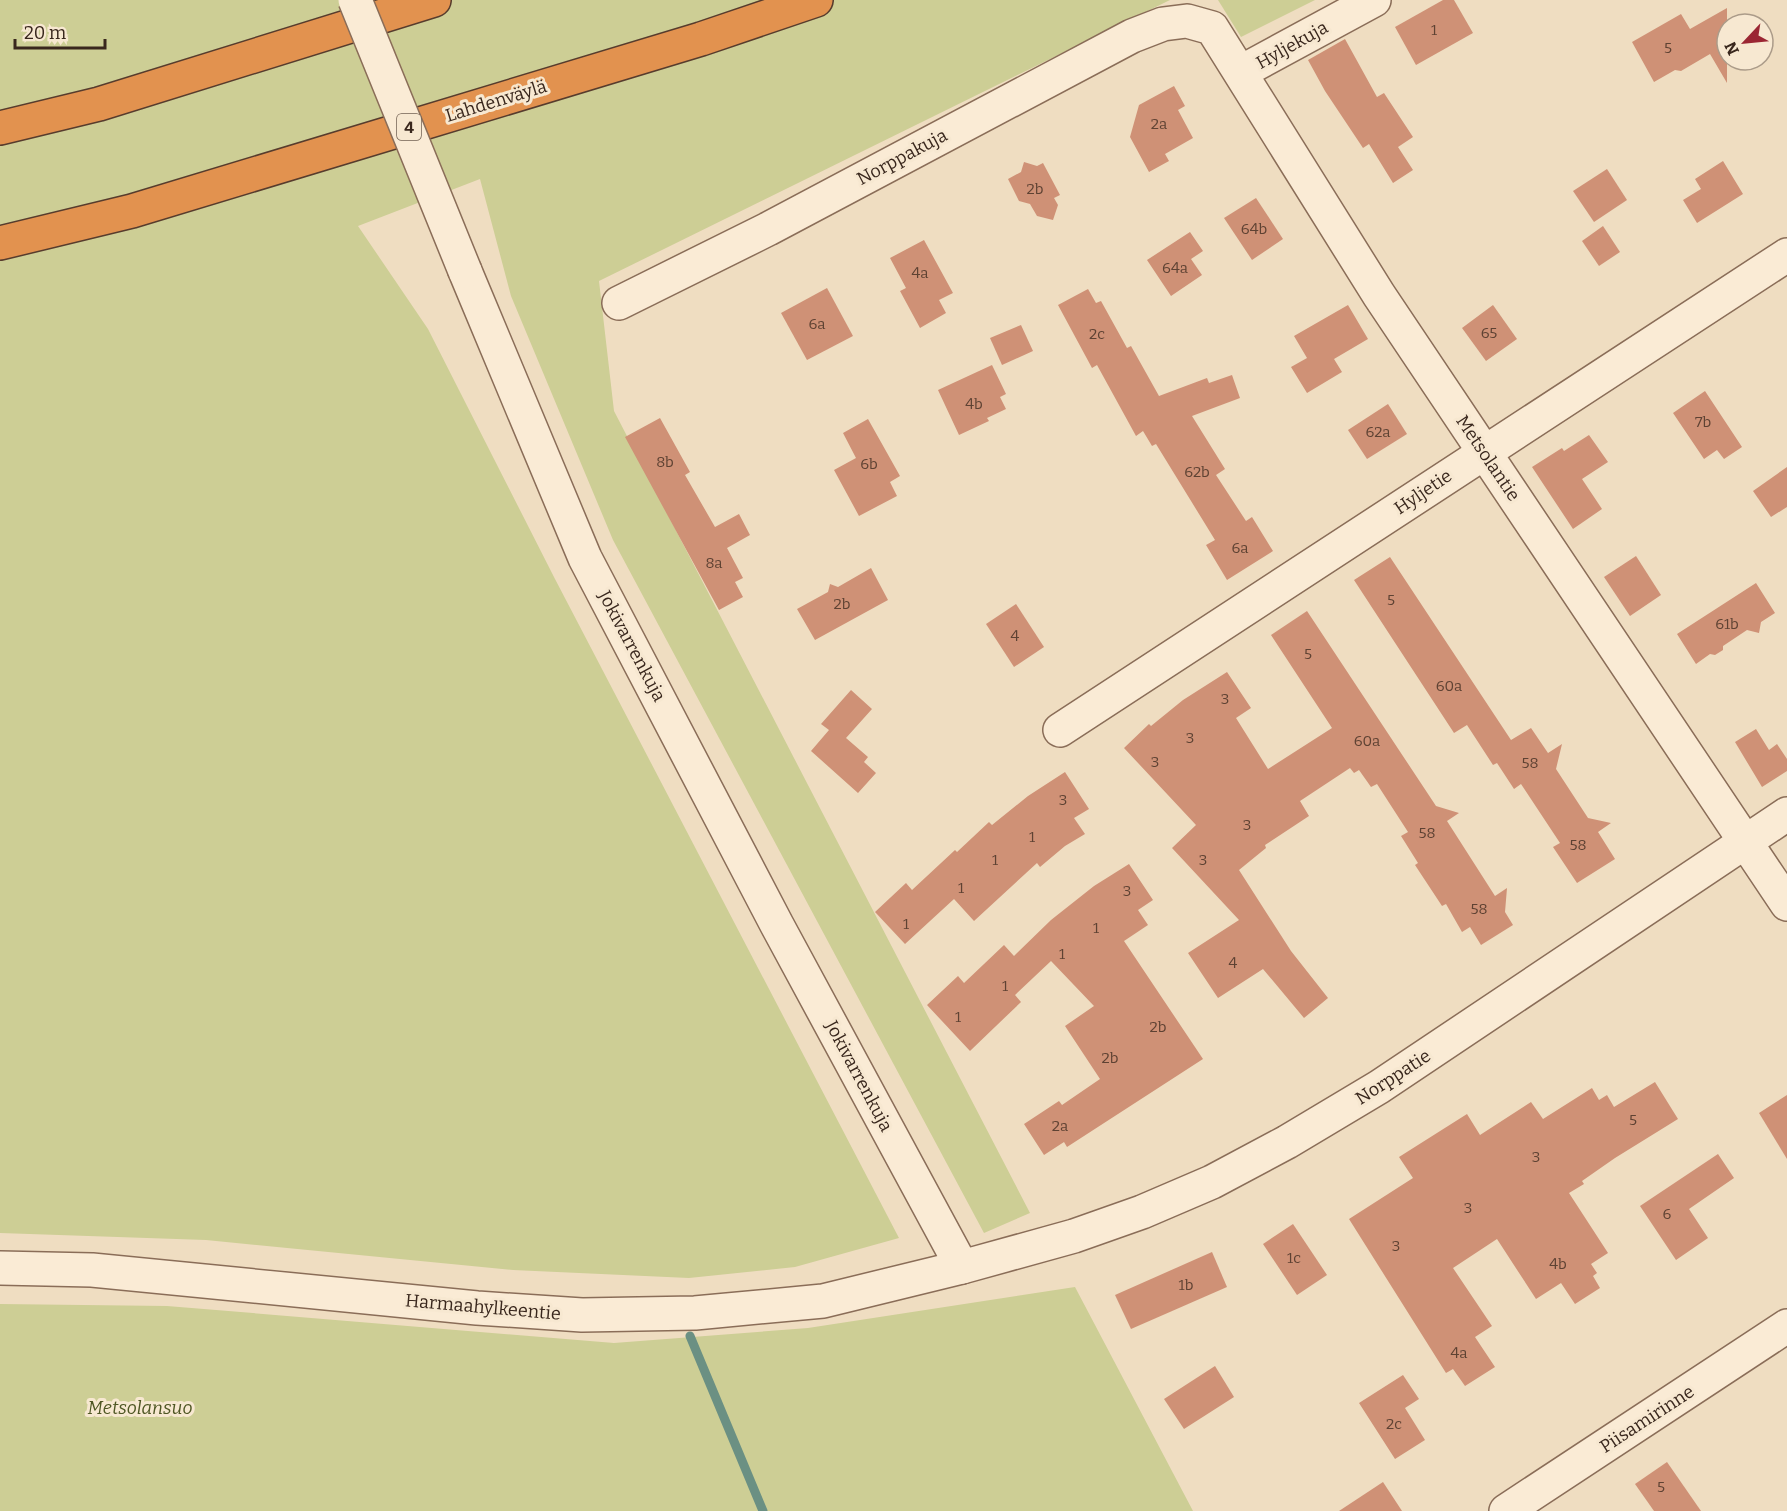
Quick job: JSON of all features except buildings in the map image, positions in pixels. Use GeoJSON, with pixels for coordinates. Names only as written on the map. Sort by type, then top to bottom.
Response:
{"type":"FeatureCollection","features":[{"type":"Feature","properties":{"kind":"highway"},"geometry":{"type":"LineString","coordinates":[[0,128],[99,104],[434,0]]}},
{"type":"Feature","properties":{"kind":"highway","name":"Lahdenväylä"},"geometry":{"type":"LineString","coordinates":[[0,243],[132,211],[701,39],[816,0]]}},
{"type":"Feature","properties":{"kind":"street","name":"Jokivarrenkuja"},"geometry":{"type":"LineString","coordinates":[[355,0],[585,558],[777,924],[962,1267]]}},
{"type":"Feature","properties":{"kind":"street","name":"Hyljekuja"},"geometry":{"type":"LineString","coordinates":[[1242,72],[1374,0]]}},
{"type":"Feature","properties":{"kind":"street","name":"Metsolantie"},"geometry":{"type":"LineString","coordinates":[[1187,21],[1212,28],[1242,72],[1352,253],[1787,904]]}},
{"type":"Feature","properties":{"kind":"street","name":"Norppakuja"},"geometry":{"type":"LineString","coordinates":[[619,303],[768,229],[1132,36],[1163,24],[1187,21]]}},
{"type":"Feature","properties":{"kind":"street","name":"Hyljetie"},"geometry":{"type":"LineString","coordinates":[[1060,730],[1787,255]]}},
{"type":"Feature","properties":{"kind":"street","name":"Norppatie"},"geometry":{"type":"LineString","coordinates":[[962,1267],[1074,1236],[1143,1212],[1212,1182],[1287,1142],[1379,1088],[1787,814]]}},
{"type":"Feature","properties":{"kind":"street","name":"Harmaahylkeentie"},"geometry":{"type":"LineString","coordinates":[[0,1268],[92,1270],[477,1308],[582,1315],[695,1313],[823,1301],[962,1267]]}},
{"type":"Feature","properties":{"kind":"street","name":"Piisamirinne"},"geometry":{"type":"LineString","coordinates":[[1506,1511],[1787,1326]]}},
{"type":"Feature","properties":{"kind":"green space"},"geometry":{"type":"Polygon","coordinates":[[[0,0],[1170,0],[599,281],[614,411],[1030,1213],[984,1233],[613,540],[511,296],[480,179],[358,226],[428,329],[555,579],[899,1238],[795,1267],[689,1278],[513,1270],[206,1240],[0,1233],[0,0]]]}},
{"type":"Feature","properties":{"kind":"green space"},"geometry":{"type":"Polygon","coordinates":[[[1218,0],[1315,0],[1241,37],[1218,0]]]}},
{"type":"Feature","properties":{"kind":"green space","name":"Metsolansuo"},"geometry":{"type":"Polygon","coordinates":[[[1075,1287],[1193,1511],[0,1511],[0,1304],[167,1306],[614,1343],[808,1328],[1075,1287]]]}},
{"type":"Feature","properties":{"kind":"waterway"},"geometry":{"type":"LineString","coordinates":[[690,1336],[763,1511]]}}]}
